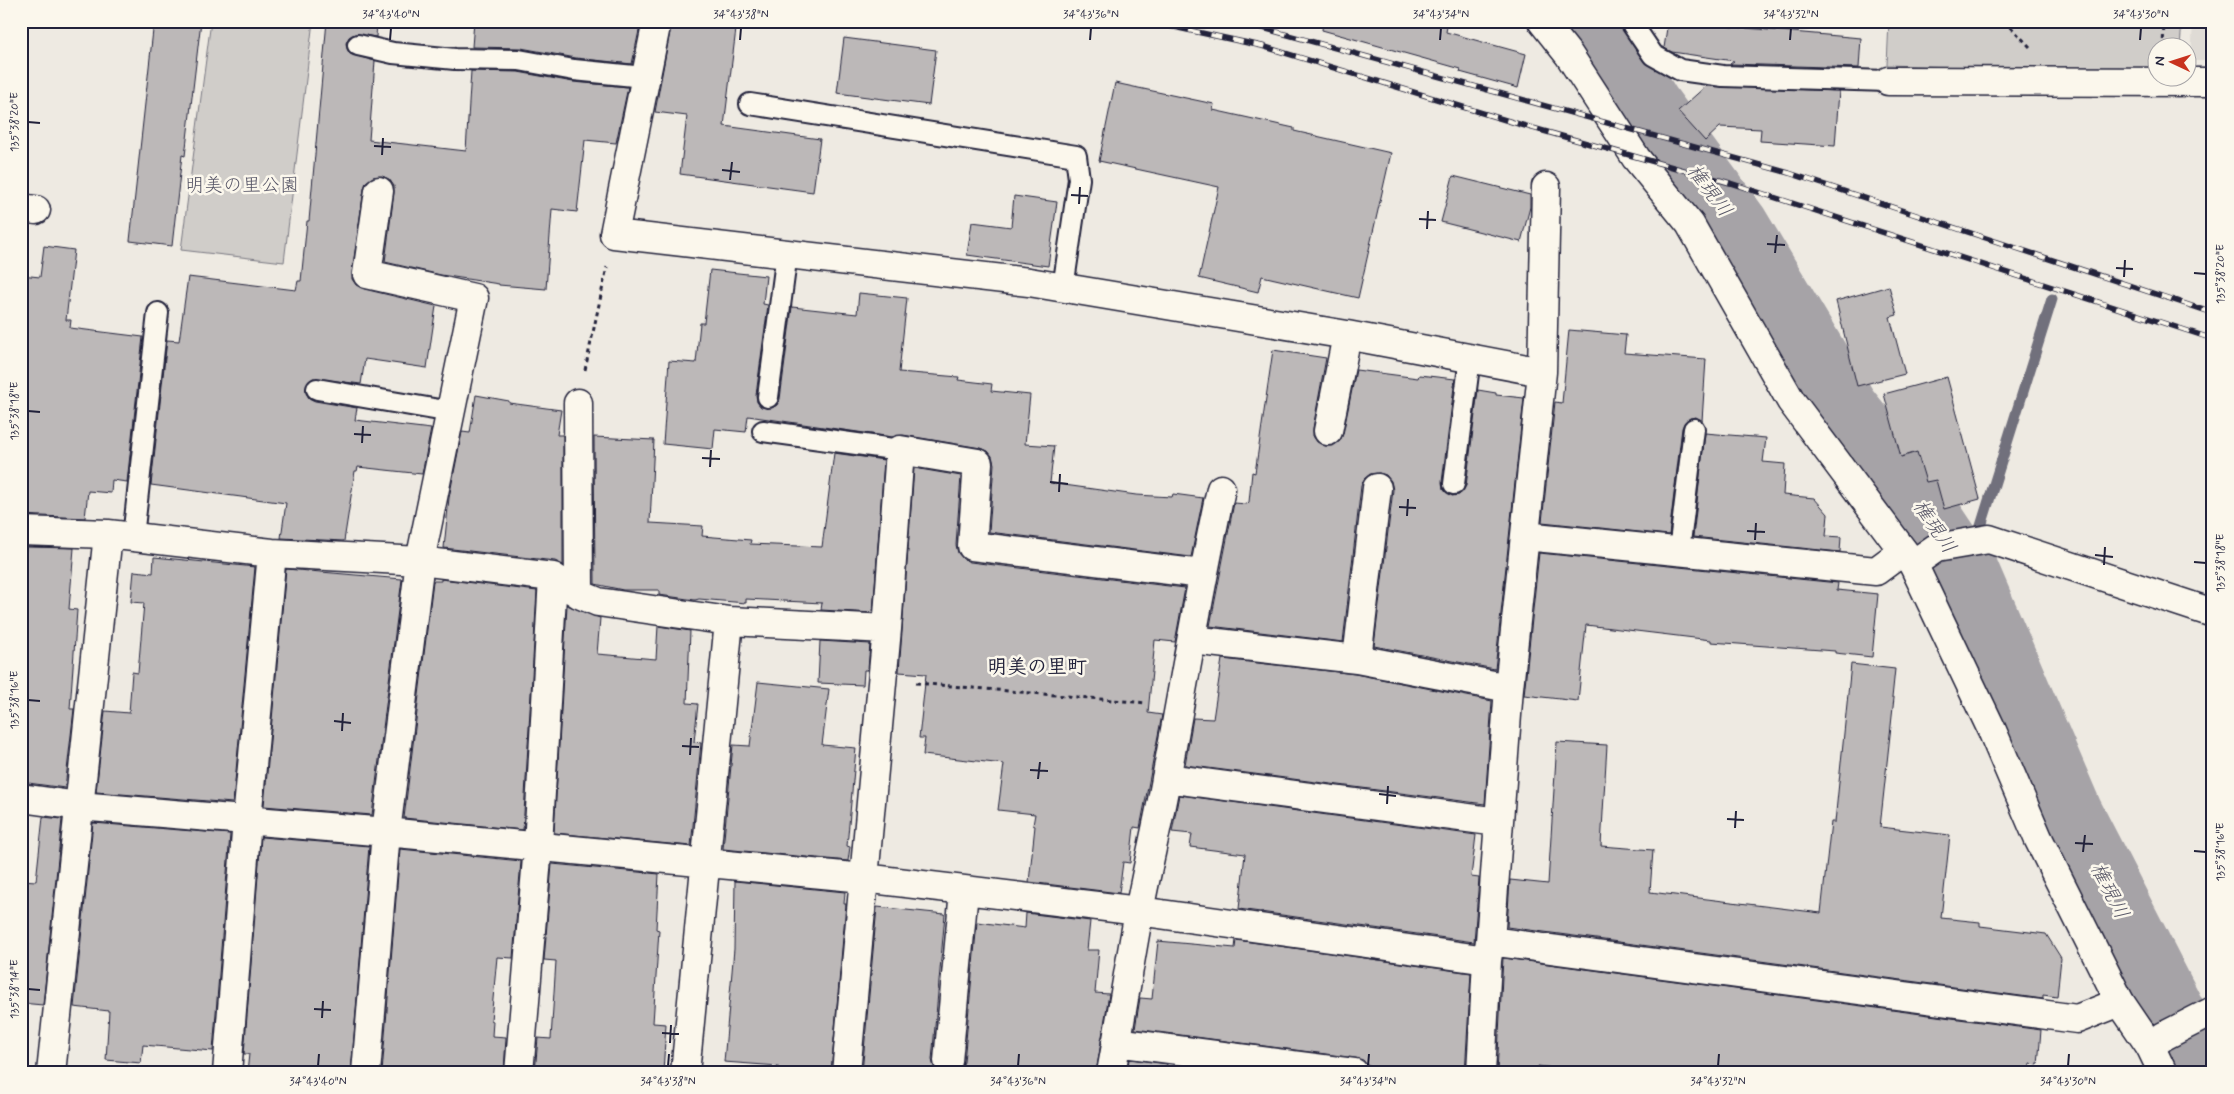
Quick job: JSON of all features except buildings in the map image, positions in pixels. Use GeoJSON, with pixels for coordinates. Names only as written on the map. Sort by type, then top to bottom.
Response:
{"type":"FeatureCollection","features":[{"type":"Feature","properties":{"kind":"street"},"geometry":{"type":"LineString","coordinates":[[657,21],[644,77],[614,234],[787,253],[1063,288],[1347,335],[1542,372]]}},
{"type":"Feature","properties":{"kind":"street"},"geometry":{"type":"LineString","coordinates":[[1542,21],[1569,55],[1636,158],[1690,224],[1790,401],[1908,558],[1991,728],[2038,838],[2120,1002],[2158,1041],[2163,1073]]}},
{"type":"Feature","properties":{"kind":"street"},"geometry":{"type":"LineString","coordinates":[[1888,81],[2213,82]]}},
{"type":"Feature","properties":{"kind":"street"},"geometry":{"type":"LineString","coordinates":[[1481,1073],[1488,951],[1509,688],[1542,372],[1546,188]]}},
{"type":"Feature","properties":{"kind":"street"},"geometry":{"type":"LineString","coordinates":[[366,1073],[386,832],[420,561],[474,298],[367,274],[379,191]]}},
{"type":"Feature","properties":{"kind":"street"},"geometry":{"type":"LineString","coordinates":[[1328,431],[1347,335]]}},
{"type":"Feature","properties":{"kind":"street"},"geometry":{"type":"LineString","coordinates":[[578,403],[579,594]]}},
{"type":"Feature","properties":{"kind":"street"},"geometry":{"type":"LineString","coordinates":[[846,1073],[887,629],[900,450],[978,463],[972,546],[1202,574]]}},
{"type":"Feature","properties":{"kind":"street"},"geometry":{"type":"LineString","coordinates":[[1357,659],[1377,488]]}},
{"type":"Feature","properties":{"kind":"street"},"geometry":{"type":"LineString","coordinates":[[1111,1073],[1139,911],[1192,640],[1202,574],[1221,489]]}},
{"type":"Feature","properties":{"kind":"street"},"geometry":{"type":"LineString","coordinates":[[21,531],[121,536],[272,554],[420,561],[553,577],[579,594],[598,602],[729,621],[887,629]]}},
{"type":"Feature","properties":{"kind":"street"},"geometry":{"type":"LineString","coordinates":[[51,1073],[79,806],[121,536]]}},
{"type":"Feature","properties":{"kind":"street"},"geometry":{"type":"LineString","coordinates":[[1525,536],[1876,570],[1936,548],[1989,539],[2213,613]]}},
{"type":"Feature","properties":{"kind":"street"},"geometry":{"type":"LineString","coordinates":[[227,1073],[247,820],[272,554]]}},
{"type":"Feature","properties":{"kind":"street"},"geometry":{"type":"LineString","coordinates":[[519,1073],[538,846],[553,577]]}},
{"type":"Feature","properties":{"kind":"street"},"geometry":{"type":"LineString","coordinates":[[685,1073],[729,621]]}},
{"type":"Feature","properties":{"kind":"street"},"geometry":{"type":"LineString","coordinates":[[1192,640],[1357,659],[1509,688]]}},
{"type":"Feature","properties":{"kind":"street"},"geometry":{"type":"LineString","coordinates":[[1166,778],[1498,822]]}},
{"type":"Feature","properties":{"kind":"street"},"geometry":{"type":"LineString","coordinates":[[21,798],[79,806],[386,832],[864,878],[2077,1019],[2120,1002]]}},
{"type":"Feature","properties":{"kind":"street"},"geometry":{"type":"LineString","coordinates":[[948,1061],[964,891]]}},
{"type":"Feature","properties":{"kind":"street"},"geometry":{"type":"LineString","coordinates":[[2158,1041],[2204,1015]]}},
{"type":"Feature","properties":{"kind":"street"},"geometry":{"type":"LineString","coordinates":[[1116,1042],[1354,1073]]}},
{"type":"Feature","properties":{"kind":"lane"},"geometry":{"type":"LineString","coordinates":[[1630,21],[1653,55],[1680,70],[1722,76],[1888,81]]}},
{"type":"Feature","properties":{"kind":"lane"},"geometry":{"type":"LineString","coordinates":[[358,44],[393,53],[456,59],[519,60],[574,70],[644,77]]}},
{"type":"Feature","properties":{"kind":"lane"},"geometry":{"type":"LineString","coordinates":[[750,104],[1076,156],[1079,179],[1063,288]]}},
{"type":"Feature","properties":{"kind":"lane"},"geometry":{"type":"LineString","coordinates":[[768,397],[787,253]]}},
{"type":"Feature","properties":{"kind":"lane"},"geometry":{"type":"LineString","coordinates":[[121,536],[158,312]]}},
{"type":"Feature","properties":{"kind":"lane"},"geometry":{"type":"LineString","coordinates":[[1454,484],[1470,358]]}},
{"type":"Feature","properties":{"kind":"lane"},"geometry":{"type":"LineString","coordinates":[[317,389],[451,412]]}},
{"type":"Feature","properties":{"kind":"lane"},"geometry":{"type":"LineString","coordinates":[[1679,551],[1694,429]]}},
{"type":"Feature","properties":{"kind":"lane"},"geometry":{"type":"LineString","coordinates":[[763,431],[900,450]]}},
{"type":"Feature","properties":{"kind":"path"},"geometry":{"type":"LineString","coordinates":[[2163,38],[2164,21]]}},
{"type":"Feature","properties":{"kind":"path"},"geometry":{"type":"LineString","coordinates":[[578,403],[614,234]]}},
{"type":"Feature","properties":{"kind":"path"},"geometry":{"type":"LineString","coordinates":[[881,679],[1178,706]]}},
{"type":"Feature","properties":{"kind":"shaded area"},"geometry":{"type":"Polygon","coordinates":[[[2193,21],[2213,21],[2213,61],[2196,61],[2196,38],[2192,38],[2193,21]]]}},
{"type":"Feature","properties":{"kind":"green space","name":"明美の里公園"},"geometry":{"type":"Polygon","coordinates":[[[211,21],[313,21],[284,262],[181,250],[211,21]]]}},
{"type":"Feature","properties":{"kind":"green space"},"geometry":{"type":"Polygon","coordinates":[[[1889,21],[2182,21],[2181,38],[2146,38],[2146,73],[1887,65],[1889,21]]]}},
{"type":"Feature","properties":{"kind":"waterway","name":"権現川"},"geometry":{"type":"LineString","coordinates":[[1595,21],[1647,106],[1735,226],[1844,408],[1907,486],[1966,574],[2069,814],[2202,1073]]}},
{"type":"Feature","properties":{"kind":"waterway"},"geometry":{"type":"LineString","coordinates":[[1966,574],[2052,299]]}},
{"type":"Feature","properties":{"kind":"railway"},"geometry":{"type":"LineString","coordinates":[[1146,21],[1262,46],[1522,125],[1730,183],[2213,339]]}},
{"type":"Feature","properties":{"kind":"railway"},"geometry":{"type":"LineString","coordinates":[[1233,21],[1789,173],[2213,313]]}},
{"type":"Feature","properties":{"kind":"district","name":"明美の里町"},"geometry":{"type":"Point","coordinates":[1037,667]}}]}
